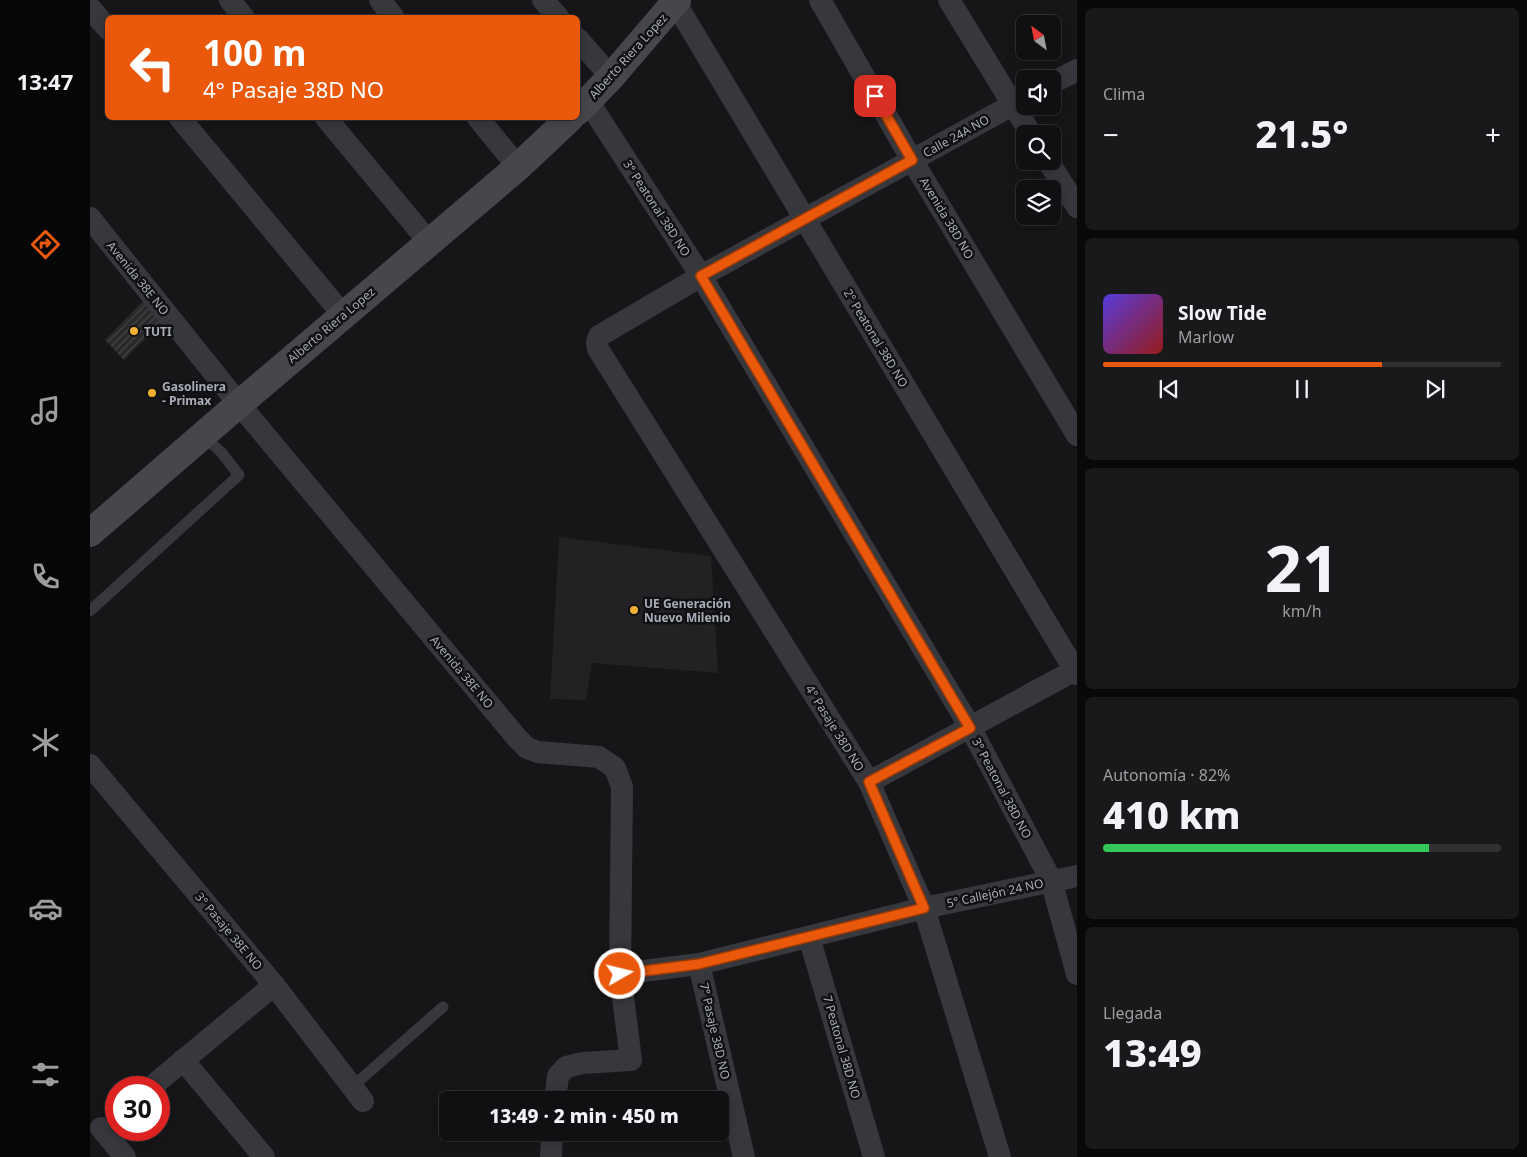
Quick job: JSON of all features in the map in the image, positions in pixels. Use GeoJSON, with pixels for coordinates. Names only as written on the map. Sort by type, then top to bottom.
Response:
{"type":"FeatureCollection","features":[{"type":"Feature","properties":{"kind":"main road","name":"Alberto Riera Lopez"},"geometry":{"type":"LineString","coordinates":[[580,109],[611,77],[676,1]]}},
{"type":"Feature","properties":{"kind":"main road","name":"Alberto Riera Lopez"},"geometry":{"type":"LineString","coordinates":[[90,533],[518,167],[568,120]]}},
{"type":"Feature","properties":{"kind":"street"},"geometry":{"type":"LineString","coordinates":[[230,0],[242,15]]}},
{"type":"Feature","properties":{"kind":"street"},"geometry":{"type":"LineString","coordinates":[[380,0],[392,15]]}},
{"type":"Feature","properties":{"kind":"street"},"geometry":{"type":"LineString","coordinates":[[544,0],[556,15]]}},
{"type":"Feature","properties":{"kind":"street","name":"Avenida 38D NO"},"geometry":{"type":"LineString","coordinates":[[820,0],[912,160],[1077,436]]}},
{"type":"Feature","properties":{"kind":"street"},"geometry":{"type":"LineString","coordinates":[[949,0],[1016,97]]}},
{"type":"Feature","properties":{"kind":"street","name":"2° Peatonal 38D NO"},"geometry":{"type":"LineString","coordinates":[[676,1],[1076,671]]}},
{"type":"Feature","properties":{"kind":"street"},"geometry":{"type":"LineString","coordinates":[[90,8],[105,26]]}},
{"type":"Feature","properties":{"kind":"street"},"geometry":{"type":"LineString","coordinates":[[580,41],[611,77]]}},
{"type":"Feature","properties":{"kind":"street"},"geometry":{"type":"LineString","coordinates":[[1061,78],[1077,70]]}},
{"type":"Feature","properties":{"kind":"street","name":"Calle 24A NO"},"geometry":{"type":"LineString","coordinates":[[599,336],[701,276],[1016,103]]}},
{"type":"Feature","properties":{"kind":"street","name":"3° Peatonal 38D NO"},"geometry":{"type":"LineString","coordinates":[[580,111],[701,276],[970,728],[1051,880],[1077,974]]}},
{"type":"Feature","properties":{"kind":"street"},"geometry":{"type":"LineString","coordinates":[[182,120],[343,315]]}},
{"type":"Feature","properties":{"kind":"street"},"geometry":{"type":"LineString","coordinates":[[328,120],[429,242]]}},
{"type":"Feature","properties":{"kind":"street"},"geometry":{"type":"LineString","coordinates":[[480,120],[518,167]]}},
{"type":"Feature","properties":{"kind":"street"},"geometry":{"type":"LineString","coordinates":[[1054,170],[1077,207]]}},
{"type":"Feature","properties":{"kind":"street","name":"Avenida 38E NO"},"geometry":{"type":"LineString","coordinates":[[90,218],[239,404],[517,738],[527,748],[538,752],[598,757],[615,768],[622,787],[620,974],[630,1060],[583,1063],[566,1067],[558,1076],[557,1091]]}},
{"type":"Feature","properties":{"kind":"street","name":"4° Pasaje 38D NO"},"geometry":{"type":"LineString","coordinates":[[599,336],[597,342],[598,349],[869,782],[924,908],[1000,1157]]}},
{"type":"Feature","properties":{"kind":"street"},"geometry":{"type":"LineString","coordinates":[[869,782],[1076,671]]}},
{"type":"Feature","properties":{"kind":"street","name":"3° Pasaje 38E NO"},"geometry":{"type":"LineString","coordinates":[[90,765],[274,985],[357,1094]]}},
{"type":"Feature","properties":{"kind":"street","name":"5° Callejón 24 NO"},"geometry":{"type":"LineString","coordinates":[[620,974],[699,964],[924,908],[1077,876]]}},
{"type":"Feature","properties":{"kind":"street","name":"7 Peatonal 38D NO"},"geometry":{"type":"LineString","coordinates":[[809,937],[874,1157]]}},
{"type":"Feature","properties":{"kind":"street","name":"7° Pasaje 38D NO"},"geometry":{"type":"LineString","coordinates":[[699,964],[744,1157]]}},
{"type":"Feature","properties":{"kind":"street"},"geometry":{"type":"LineString","coordinates":[[164,1076],[274,985]]}},
{"type":"Feature","properties":{"kind":"street"},"geometry":{"type":"LineString","coordinates":[[183,1060],[264,1157]]}},
{"type":"Feature","properties":{"kind":"street"},"geometry":{"type":"LineString","coordinates":[[102,1127],[125,1157]]}},
{"type":"Feature","properties":{"kind":"street"},"geometry":{"type":"LineString","coordinates":[[552,1141],[552,1157]]}},
{"type":"Feature","properties":{"kind":"lane"},"geometry":{"type":"LineString","coordinates":[[90,611],[239,475],[221,452],[202,436]]}},
{"type":"Feature","properties":{"kind":"lane"},"geometry":{"type":"LineString","coordinates":[[357,1094],[443,1007]]}},
{"type":"Feature","properties":{"kind":"shaded area","name":"UE Generación Nuevo Milenio"},"geometry":{"type":"Polygon","coordinates":[[[559,537],[711,556],[718,673],[592,663],[586,700],[550,699],[559,537]]]}},
{"type":"Feature","properties":{"kind":"building","name":"TUTI"},"geometry":{"type":"Polygon","coordinates":[[[146,298],[162,322],[124,360],[105,340],[146,298]]]}},
{"type":"Feature","properties":{"kind":"place","name":"TUTI"},"geometry":{"type":"Point","coordinates":[134,331]}},
{"type":"Feature","properties":{"kind":"place","name":"Gasolinera - Primax"},"geometry":{"type":"Point","coordinates":[152,393]}},
{"type":"Feature","properties":{"kind":"place","name":"UE Generación Nuevo Milenio"},"geometry":{"type":"Point","coordinates":[634,610]}},
{"type":"Feature","properties":{"kind":"route"},"geometry":{"type":"LineString","coordinates":[[620,974],[699,964],[924,908],[869,782],[970,728],[701,276],[912,160],[875,96]]}}]}
